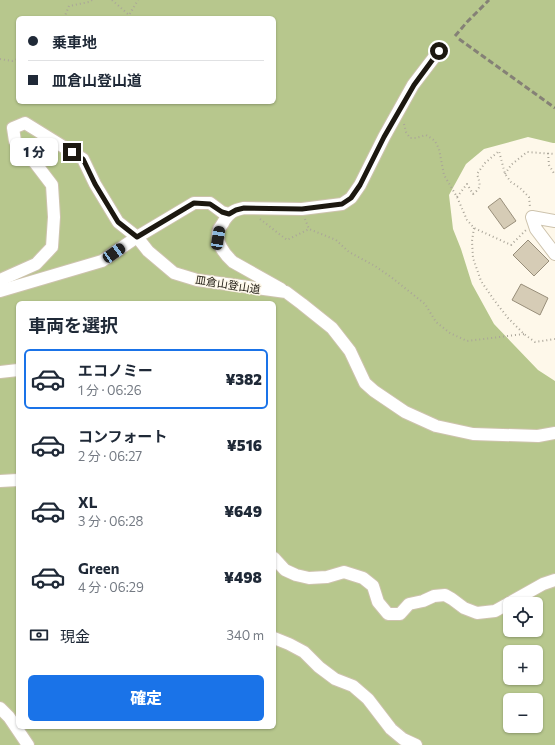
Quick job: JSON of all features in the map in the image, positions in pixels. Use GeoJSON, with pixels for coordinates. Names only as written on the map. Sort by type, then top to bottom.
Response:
{"type":"FeatureCollection","features":[{"type":"Feature","properties":{"kind":"street"},"geometry":{"type":"LineString","coordinates":[[286,292],[233,262],[227,257],[218,238],[219,230],[229,214],[244,208],[302,209],[342,204],[351,198],[360,185],[384,137],[414,85],[439,51]]}},
{"type":"Feature","properties":{"kind":"street","name":"皿倉山登山道"},"geometry":{"type":"LineString","coordinates":[[0,280],[36,264],[52,248],[54,217],[52,185],[36,164],[15,141],[13,128],[25,123],[83,159],[95,184],[118,222],[137,237],[148,251],[174,272],[196,280],[286,292],[332,328],[350,351],[366,383],[374,391],[404,412],[436,426],[473,434],[538,436],[555,433]]}},
{"type":"Feature","properties":{"kind":"street"},"geometry":{"type":"LineString","coordinates":[[0,291],[102,261],[137,237],[194,203],[210,204],[222,212],[229,214]]}},
{"type":"Feature","properties":{"kind":"street"},"geometry":{"type":"LineString","coordinates":[[555,221],[532,217],[536,229],[555,254]]}},
{"type":"Feature","properties":{"kind":"street"},"geometry":{"type":"LineString","coordinates":[[0,372],[16,370]]}},
{"type":"Feature","properties":{"kind":"street"},"geometry":{"type":"LineString","coordinates":[[0,481],[16,480]]}},
{"type":"Feature","properties":{"kind":"street"},"geometry":{"type":"LineString","coordinates":[[276,560],[285,570],[296,575],[309,578],[327,577],[344,572],[364,578],[373,586],[378,602],[388,614],[400,614],[409,604],[423,601],[434,596],[445,596],[452,599],[464,608],[477,613],[495,611],[544,584],[555,580]]}},
{"type":"Feature","properties":{"kind":"street"},"geometry":{"type":"LineString","coordinates":[[276,639],[304,652],[319,667],[335,679],[353,686],[368,699],[391,729],[403,739],[416,745]]}},
{"type":"Feature","properties":{"kind":"street"},"geometry":{"type":"LineString","coordinates":[[0,708],[16,727]]}},
{"type":"Feature","properties":{"kind":"street"},"geometry":{"type":"LineString","coordinates":[[17,729],[28,745]]}},
{"type":"Feature","properties":{"kind":"path"},"geometry":{"type":"LineString","coordinates":[[65,16],[69,6],[92,0]]}},
{"type":"Feature","properties":{"kind":"path"},"geometry":{"type":"LineString","coordinates":[[112,0],[129,15],[138,0]]}},
{"type":"Feature","properties":{"kind":"path"},"geometry":{"type":"LineString","coordinates":[[0,59],[16,60]]}},
{"type":"Feature","properties":{"kind":"path"},"geometry":{"type":"LineString","coordinates":[[400,109],[406,132],[410,138],[426,135],[435,141],[439,149],[444,175],[457,197],[467,220],[474,228],[511,245],[528,228],[532,217],[529,198],[520,188],[511,182],[505,174],[498,151],[477,174],[480,185],[478,190],[473,194],[467,184],[457,197]]}},
{"type":"Feature","properties":{"kind":"path"},"geometry":{"type":"LineString","coordinates":[[505,174],[511,165],[527,152],[555,154]]}},
{"type":"Feature","properties":{"kind":"path"},"geometry":{"type":"LineString","coordinates":[[548,153],[549,164],[555,175]]}},
{"type":"Feature","properties":{"kind":"path"},"geometry":{"type":"LineString","coordinates":[[244,208],[287,240],[309,229]]}},
{"type":"Feature","properties":{"kind":"path"},"geometry":{"type":"LineString","coordinates":[[302,209],[309,229],[336,240],[349,252],[375,266],[391,277],[425,304],[436,322],[450,333],[467,341],[524,334]]}},
{"type":"Feature","properties":{"kind":"path"},"geometry":{"type":"LineString","coordinates":[[474,228],[472,241],[473,258],[481,281],[494,300],[524,334],[535,342],[555,339]]}},
{"type":"Feature","properties":{"kind":"green space"},"geometry":{"type":"Polygon","coordinates":[[[0,0],[555,0],[555,143],[528,137],[484,149],[466,164],[449,195],[453,229],[472,284],[494,324],[538,370],[555,381],[555,745],[0,745],[0,0]]]}},
{"type":"Feature","properties":{"kind":"building"},"geometry":{"type":"Polygon","coordinates":[[[500,198],[516,221],[504,229],[488,207],[500,198]]]}},
{"type":"Feature","properties":{"kind":"building"},"geometry":{"type":"Polygon","coordinates":[[[528,240],[549,261],[534,276],[513,255],[528,240]]]}},
{"type":"Feature","properties":{"kind":"building"},"geometry":{"type":"Polygon","coordinates":[[[521,284],[548,298],[540,315],[512,300],[521,284]]]}},
{"type":"Feature","properties":{"kind":"railway"},"geometry":{"type":"LineString","coordinates":[[455,36],[489,0]]}},
{"type":"Feature","properties":{"kind":"railway"},"geometry":{"type":"LineString","coordinates":[[459,39],[555,108]]}},
{"type":"Feature","properties":{"kind":"route"},"geometry":{"type":"LineString","coordinates":[[72,152],[83,159],[95,184],[118,222],[137,237],[194,203],[210,204],[222,212],[229,214],[244,208],[302,209],[342,204],[351,198],[360,185],[384,137],[414,85],[439,51]]}}]}
